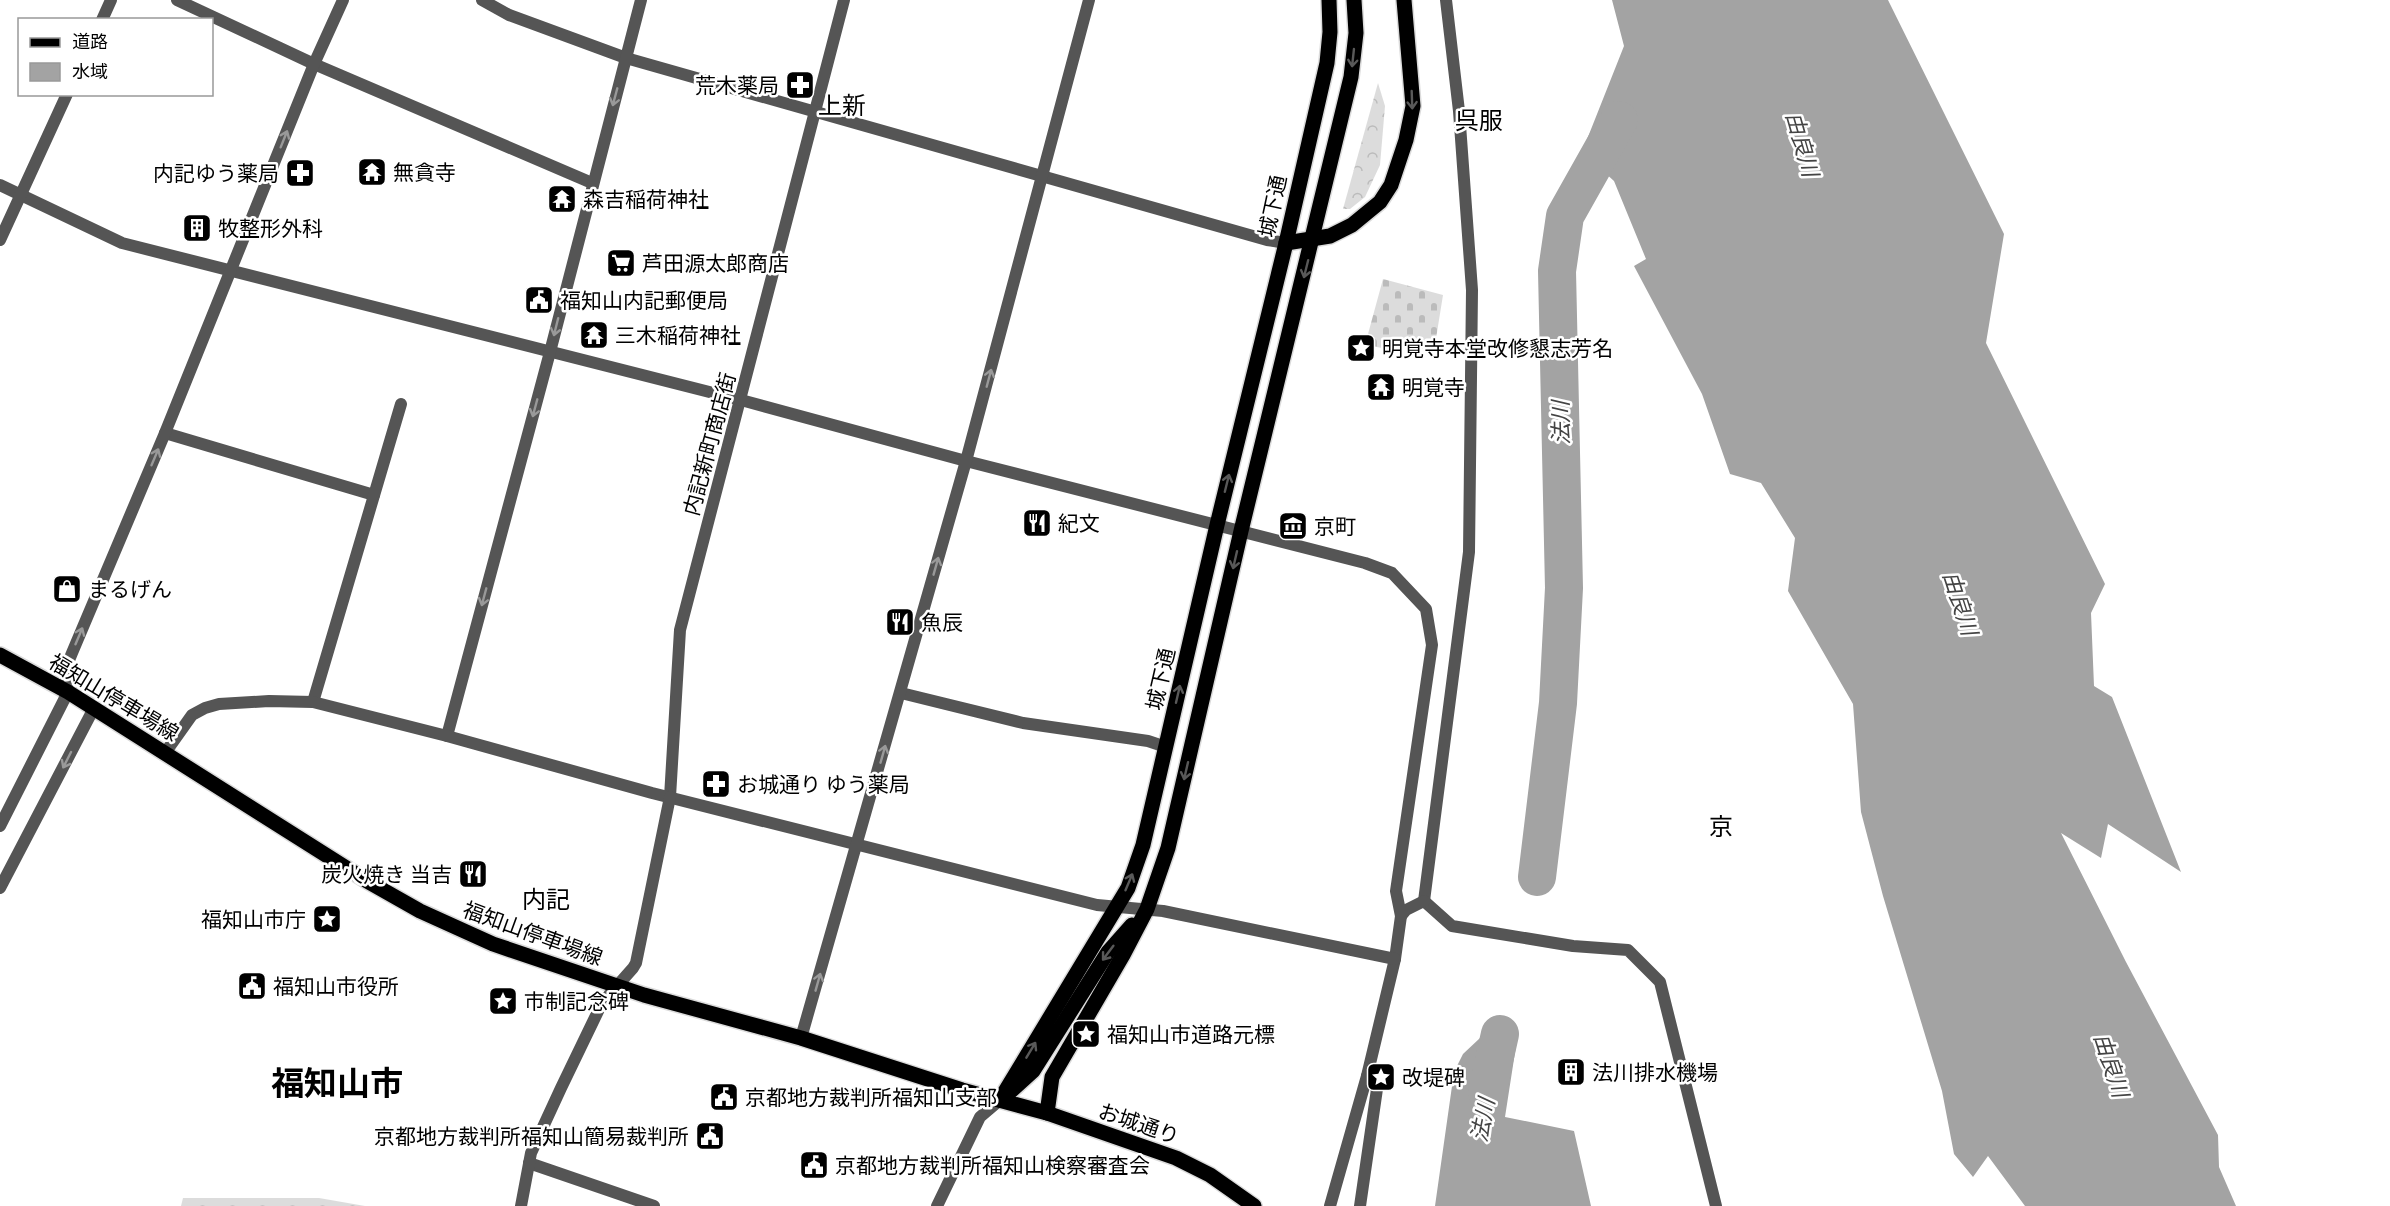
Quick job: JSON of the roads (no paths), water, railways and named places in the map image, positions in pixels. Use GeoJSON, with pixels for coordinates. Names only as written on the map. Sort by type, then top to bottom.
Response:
{"type":"FeatureCollection","features":[{"type":"Feature","properties":{"kind":"main road","name":"城下通"},"geometry":{"type":"LineString","coordinates":[[1000,1100],[1128,888],[1143,845],[1216,525],[1286,243],[1327,63],[1330,32],[1329,0]]}},
{"type":"Feature","properties":{"kind":"main road"},"geometry":{"type":"LineString","coordinates":[[1047,1113],[1052,1077],[1147,909],[1168,848],[1241,531],[1351,77],[1356,33],[1354,0]]}},
{"type":"Feature","properties":{"kind":"main road"},"geometry":{"type":"LineString","coordinates":[[1286,243],[1330,236],[1352,225],[1380,202],[1391,185],[1406,140],[1413,106],[1404,0]]}},
{"type":"Feature","properties":{"kind":"main road","name":"福知山停車場線"},"geometry":{"type":"LineString","coordinates":[[0,655],[94,708],[339,864],[420,911],[493,944],[618,987],[801,1038],[1000,1100]]}},
{"type":"Feature","properties":{"kind":"main road"},"geometry":{"type":"LineString","coordinates":[[1000,1100],[1033,1071],[1108,952],[1147,909]]}},
{"type":"Feature","properties":{"kind":"main road","name":"お城通り"},"geometry":{"type":"LineString","coordinates":[[1000,1100],[1047,1113],[1176,1158],[1210,1175],[1254,1206]]}},
{"type":"Feature","properties":{"kind":"street"},"geometry":{"type":"LineString","coordinates":[[103,18],[111,0]]}},
{"type":"Feature","properties":{"kind":"street"},"geometry":{"type":"LineString","coordinates":[[177,0],[314,64],[592,183]]}},
{"type":"Feature","properties":{"kind":"street"},"geometry":{"type":"LineString","coordinates":[[0,826],[68,692],[65,670],[165,433],[314,64],[343,0]]}},
{"type":"Feature","properties":{"kind":"street"},"geometry":{"type":"LineString","coordinates":[[482,0],[509,15],[626,58],[1267,240],[1286,243]]}},
{"type":"Feature","properties":{"kind":"street"},"geometry":{"type":"LineString","coordinates":[[447,736],[641,0]]}},
{"type":"Feature","properties":{"kind":"street","name":"内記新町商店街"},"geometry":{"type":"LineString","coordinates":[[521,1206],[529,1163],[536,1142],[598,1010],[636,963],[670,797],[680,630],[844,0]]}},
{"type":"Feature","properties":{"kind":"street"},"geometry":{"type":"LineString","coordinates":[[801,1038],[966,461],[1089,0]]}},
{"type":"Feature","properties":{"kind":"street"},"geometry":{"type":"LineString","coordinates":[[1424,901],[1469,552],[1472,290],[1459,111],[1446,0]]}},
{"type":"Feature","properties":{"kind":"street"},"geometry":{"type":"LineString","coordinates":[[0,240],[66,96]]}},
{"type":"Feature","properties":{"kind":"street"},"geometry":{"type":"LineString","coordinates":[[0,185],[122,243],[741,400],[966,461],[1365,563],[1392,573],[1426,609],[1432,645],[1396,891],[1401,916],[1395,959],[1367,1076],[1330,1206]]}},
{"type":"Feature","properties":{"kind":"street"},"geometry":{"type":"LineString","coordinates":[[313,702],[401,404]]}},
{"type":"Feature","properties":{"kind":"street"},"geometry":{"type":"LineString","coordinates":[[165,433],[374,495]]}},
{"type":"Feature","properties":{"kind":"street"},"geometry":{"type":"LineString","coordinates":[[901,693],[1023,723],[1148,741],[1166,747]]}},
{"type":"Feature","properties":{"kind":"street"},"geometry":{"type":"LineString","coordinates":[[165,753],[192,715],[205,708],[219,704],[269,701],[313,702],[670,797],[1097,905],[1163,911],[1395,959]]}},
{"type":"Feature","properties":{"kind":"street"},"geometry":{"type":"LineString","coordinates":[[0,888],[94,708]]}},
{"type":"Feature","properties":{"kind":"street"},"geometry":{"type":"LineString","coordinates":[[1401,916],[1406,909],[1424,901]]}},
{"type":"Feature","properties":{"kind":"street"},"geometry":{"type":"LineString","coordinates":[[1424,901],[1452,926],[1573,946],[1628,950],[1660,982],[1716,1206]]}},
{"type":"Feature","properties":{"kind":"street"},"geometry":{"type":"LineString","coordinates":[[1360,1206],[1377,1089],[1367,1076]]}},
{"type":"Feature","properties":{"kind":"street"},"geometry":{"type":"LineString","coordinates":[[938,1206],[980,1117],[1000,1100]]}},
{"type":"Feature","properties":{"kind":"street"},"geometry":{"type":"LineString","coordinates":[[529,1163],[654,1206]]}},
{"type":"Feature","properties":{"kind":"water","name":"由良川"},"geometry":{"type":"Polygon","coordinates":[[[1612,0],[1888,0],[2004,234],[1986,343],[2105,584],[2091,613],[2094,686],[2112,697],[2181,872],[2108,824],[2101,858],[2061,833],[2126,962],[2218,1135],[2219,1167],[2236,1206],[2025,1206],[1988,1156],[1973,1177],[1954,1154],[1942,1091],[1883,896],[1861,812],[1853,704],[1788,591],[1795,538],[1761,483],[1730,474],[1702,394],[1634,266],[1646,259],[1614,181],[1582,152],[1624,46],[1612,0]]]}},
{"type":"Feature","properties":{"kind":"water"},"geometry":{"type":"Polygon","coordinates":[[[1480,1038],[1516,1046],[1505,1117],[1574,1131],[1591,1206],[1435,1206],[1454,1072],[1463,1054],[1480,1038]]]}},
{"type":"Feature","properties":{"kind":"waterway","name":"法川"},"geometry":{"type":"LineString","coordinates":[[1537,877],[1558,703],[1564,588],[1557,271],[1565,216],[1619,120]]}},
{"type":"Feature","properties":{"kind":"waterway","name":"法川"},"geometry":{"type":"LineString","coordinates":[[1487,1092],[1500,1034]]}},
{"type":"Feature","properties":{"kind":"place","name":"荒木薬局"},"geometry":{"type":"Point","coordinates":[800,85]}},
{"type":"Feature","properties":{"kind":"place","name":"無貪寺"},"geometry":{"type":"Point","coordinates":[372,172]}},
{"type":"Feature","properties":{"kind":"place","name":"内記ゆう薬局"},"geometry":{"type":"Point","coordinates":[300,173]}},
{"type":"Feature","properties":{"kind":"place","name":"森吉稲荷神社"},"geometry":{"type":"Point","coordinates":[562,199]}},
{"type":"Feature","properties":{"kind":"place","name":"牧整形外科"},"geometry":{"type":"Point","coordinates":[197,228]}},
{"type":"Feature","properties":{"kind":"place","name":"芦田源太郎商店"},"geometry":{"type":"Point","coordinates":[621,263]}},
{"type":"Feature","properties":{"kind":"place","name":"福知山内記郵便局"},"geometry":{"type":"Point","coordinates":[539,300]}},
{"type":"Feature","properties":{"kind":"place","name":"三木稲荷神社"},"geometry":{"type":"Point","coordinates":[594,335]}},
{"type":"Feature","properties":{"kind":"place","name":"明覚寺本堂改修懇志芳名"},"geometry":{"type":"Point","coordinates":[1361,348]}},
{"type":"Feature","properties":{"kind":"place","name":"明覚寺"},"geometry":{"type":"Point","coordinates":[1381,387]}},
{"type":"Feature","properties":{"kind":"place","name":"紀文"},"geometry":{"type":"Point","coordinates":[1037,523]}},
{"type":"Feature","properties":{"kind":"place","name":"京町"},"geometry":{"type":"Point","coordinates":[1293,526]}},
{"type":"Feature","properties":{"kind":"place","name":"まるげん"},"geometry":{"type":"Point","coordinates":[67,589]}},
{"type":"Feature","properties":{"kind":"place","name":"魚辰"},"geometry":{"type":"Point","coordinates":[900,622]}},
{"type":"Feature","properties":{"kind":"place","name":"お城通り ゆう薬局"},"geometry":{"type":"Point","coordinates":[716,784]}},
{"type":"Feature","properties":{"kind":"place","name":"炭火焼き 当吉"},"geometry":{"type":"Point","coordinates":[473,874]}},
{"type":"Feature","properties":{"kind":"place","name":"福知山市庁"},"geometry":{"type":"Point","coordinates":[327,919]}},
{"type":"Feature","properties":{"kind":"place","name":"福知山市役所"},"geometry":{"type":"Point","coordinates":[252,986]}},
{"type":"Feature","properties":{"kind":"place","name":"市制記念碑"},"geometry":{"type":"Point","coordinates":[503,1001]}},
{"type":"Feature","properties":{"kind":"place","name":"福知山市道路元標"},"geometry":{"type":"Point","coordinates":[1086,1034]}},
{"type":"Feature","properties":{"kind":"place","name":"法川排水機場"},"geometry":{"type":"Point","coordinates":[1571,1072]}},
{"type":"Feature","properties":{"kind":"place","name":"改堤碑"},"geometry":{"type":"Point","coordinates":[1381,1077]}},
{"type":"Feature","properties":{"kind":"place","name":"京都地方裁判所福知山支部"},"geometry":{"type":"Point","coordinates":[724,1097]}},
{"type":"Feature","properties":{"kind":"place","name":"京都地方裁判所福知山簡易裁判所"},"geometry":{"type":"Point","coordinates":[710,1136]}},
{"type":"Feature","properties":{"kind":"place","name":"京都地方裁判所福知山検察審査会"},"geometry":{"type":"Point","coordinates":[814,1165]}},
{"type":"Feature","properties":{"kind":"district","name":"上新"},"geometry":{"type":"Point","coordinates":[842,105]}},
{"type":"Feature","properties":{"kind":"district","name":"呉服"},"geometry":{"type":"Point","coordinates":[1479,120]}},
{"type":"Feature","properties":{"kind":"district","name":"京"},"geometry":{"type":"Point","coordinates":[1721,826]}},
{"type":"Feature","properties":{"kind":"district","name":"内記"},"geometry":{"type":"Point","coordinates":[546,899]}},
{"type":"Feature","properties":{"kind":"district","name":"福知山市"},"geometry":{"type":"Point","coordinates":[337,1082]}}]}
